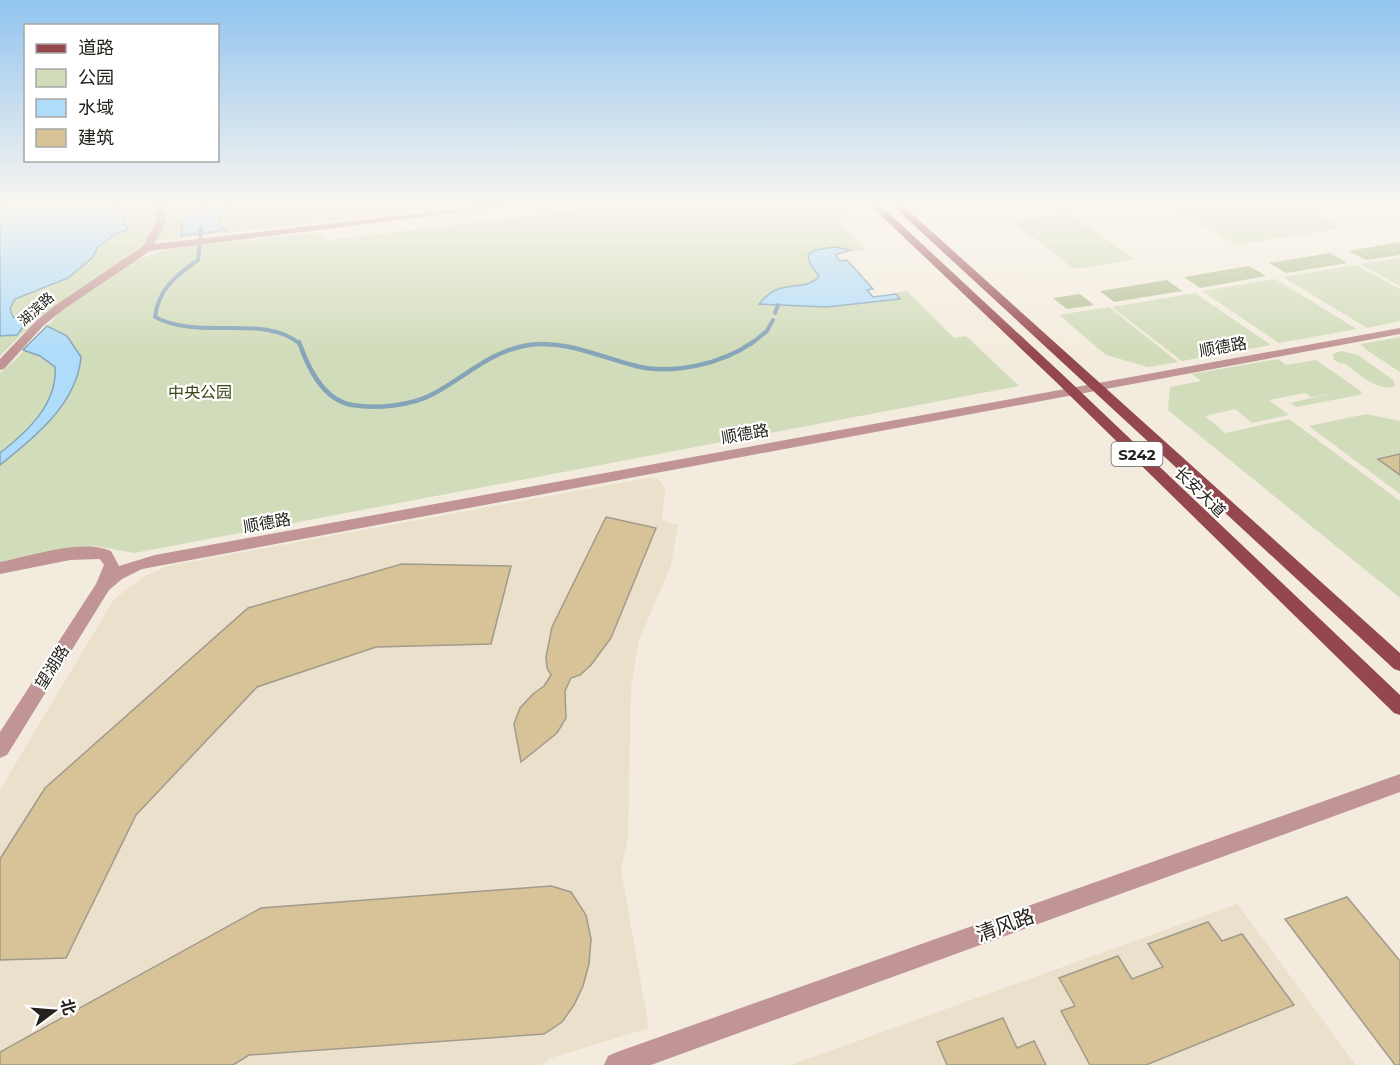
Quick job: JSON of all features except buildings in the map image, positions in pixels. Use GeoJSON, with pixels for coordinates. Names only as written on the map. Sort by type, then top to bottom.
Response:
{"type":"FeatureCollection","features":[{"type":"Feature","properties":{"kind":"main road","name":"长安大道"},"geometry":{"type":"LineString","coordinates":[[925,253],[1400,707]]}},
{"type":"Feature","properties":{"kind":"main road","name":"长安大道"},"geometry":{"type":"LineString","coordinates":[[948,253],[1400,664]]}},
{"type":"Feature","properties":{"kind":"street","name":"湖滨路"},"geometry":{"type":"LineString","coordinates":[[0,366],[39,324],[60,307],[140,253]]}},
{"type":"Feature","properties":{"kind":"street","name":"顺德路"},"geometry":{"type":"LineString","coordinates":[[103,586],[114,574],[140,563],[1400,331]]}},
{"type":"Feature","properties":{"kind":"street"},"geometry":{"type":"LineString","coordinates":[[0,568],[87,552],[102,553],[109,558],[112,566],[103,586]]}},
{"type":"Feature","properties":{"kind":"street","name":"望湖路"},"geometry":{"type":"LineString","coordinates":[[0,749],[103,586]]}},
{"type":"Feature","properties":{"kind":"street","name":"清风路"},"geometry":{"type":"LineString","coordinates":[[628,1063],[1398,782]]}},
{"type":"Feature","properties":{"kind":"shaded area"},"geometry":{"type":"Polygon","coordinates":[[[647,478],[658,479],[665,489],[662,520],[678,525],[671,565],[639,641],[631,686],[628,837],[621,870],[649,1028],[551,1058],[542,1065],[0,1065],[0,790],[113,601],[124,591],[143,577],[167,566],[647,478]]]}},
{"type":"Feature","properties":{"kind":"shaded area"},"geometry":{"type":"Polygon","coordinates":[[[1237,904],[1356,1065],[791,1065],[1237,904]]]}},
{"type":"Feature","properties":{"kind":"green space"},"geometry":{"type":"Polygon","coordinates":[[[95,253],[133,253],[35,321],[0,356],[0,336],[17,335],[26,324],[13,317],[10,309],[15,299],[51,286],[78,269],[95,253]]]}},
{"type":"Feature","properties":{"kind":"green space","name":"中央公园"},"geometry":{"type":"Polygon","coordinates":[[[157,253],[849,253],[835,255],[840,261],[847,260],[873,289],[867,290],[873,297],[907,291],[954,338],[966,336],[1019,386],[134,553],[96,546],[0,563],[0,373],[65,307],[134,261],[157,253]]]}},
{"type":"Feature","properties":{"kind":"green space"},"geometry":{"type":"Polygon","coordinates":[[[1054,253],[1126,253],[1135,259],[1075,269],[1054,253]]]}},
{"type":"Feature","properties":{"kind":"green space"},"geometry":{"type":"Polygon","coordinates":[[[1330,253],[1348,263],[1286,273],[1269,263],[1330,253]]]}},
{"type":"Feature","properties":{"kind":"green space"},"geometry":{"type":"Polygon","coordinates":[[[1351,253],[1400,253],[1400,255],[1366,260],[1351,253]]]}},
{"type":"Feature","properties":{"kind":"green space"},"geometry":{"type":"Polygon","coordinates":[[[1400,258],[1400,286],[1360,264],[1400,258]]]}},
{"type":"Feature","properties":{"kind":"green space"},"geometry":{"type":"Polygon","coordinates":[[[1356,265],[1400,289],[1400,321],[1367,328],[1283,277],[1356,265]]]}},
{"type":"Feature","properties":{"kind":"green space"},"geometry":{"type":"Polygon","coordinates":[[[1249,266],[1266,276],[1200,288],[1184,277],[1249,266]]]}},
{"type":"Feature","properties":{"kind":"green space"},"geometry":{"type":"Polygon","coordinates":[[[1275,279],[1357,329],[1279,343],[1202,291],[1275,279]]]}},
{"type":"Feature","properties":{"kind":"green space"},"geometry":{"type":"Polygon","coordinates":[[[1167,280],[1182,291],[1114,302],[1100,291],[1167,280]]]}},
{"type":"Feature","properties":{"kind":"green space"},"geometry":{"type":"Polygon","coordinates":[[[1195,293],[1271,345],[1182,361],[1112,307],[1195,293]]]}},
{"type":"Feature","properties":{"kind":"green space"},"geometry":{"type":"Polygon","coordinates":[[[1080,294],[1094,305],[1067,309],[1053,298],[1080,294]]]}},
{"type":"Feature","properties":{"kind":"green space"},"geometry":{"type":"Polygon","coordinates":[[[1109,307],[1178,362],[1148,367],[1106,355],[1059,315],[1109,307]]]}},
{"type":"Feature","properties":{"kind":"green space"},"geometry":{"type":"Polygon","coordinates":[[[1400,337],[1400,372],[1361,344],[1400,337]]]}},
{"type":"Feature","properties":{"kind":"green space"},"geometry":{"type":"Polygon","coordinates":[[[1341,351],[1358,355],[1393,380],[1396,386],[1382,387],[1362,377],[1344,363],[1341,364],[1334,360],[1333,354],[1341,351]]]}},
{"type":"Feature","properties":{"kind":"green space"},"geometry":{"type":"Polygon","coordinates":[[[1278,359],[1286,365],[1316,360],[1362,392],[1359,395],[1296,407],[1290,403],[1329,394],[1311,397],[1305,393],[1269,400],[1289,415],[1252,423],[1235,409],[1205,416],[1225,433],[1289,419],[1400,501],[1400,598],[1168,410],[1170,387],[1201,381],[1192,374],[1278,359]]]}},
{"type":"Feature","properties":{"kind":"green space"},"geometry":{"type":"Polygon","coordinates":[[[1366,414],[1400,421],[1400,494],[1309,426],[1366,414]]]}},
{"type":"Feature","properties":{"kind":"water"},"geometry":{"type":"Polygon","coordinates":[[[0,253],[95,253],[93,257],[68,278],[15,299],[10,309],[13,317],[26,323],[17,335],[0,336],[0,253]]]}},
{"type":"Feature","properties":{"kind":"water"},"geometry":{"type":"Polygon","coordinates":[[[842,253],[835,255],[840,261],[847,260],[873,289],[867,290],[873,297],[896,294],[900,299],[827,307],[759,304],[767,295],[778,289],[806,284],[819,276],[810,264],[808,254],[842,253]]]}},
{"type":"Feature","properties":{"kind":"water"},"geometry":{"type":"Polygon","coordinates":[[[47,326],[67,336],[81,357],[78,374],[63,405],[52,418],[0,465],[0,453],[30,427],[46,405],[51,393],[55,380],[55,367],[40,356],[23,350],[47,326]]]}},
{"type":"Feature","properties":{"kind":"waterway"},"geometry":{"type":"LineString","coordinates":[[199,253],[198,260],[182,271],[164,291],[155,317],[173,324],[192,327],[268,330],[285,335],[300,344]]}},
{"type":"Feature","properties":{"kind":"waterway"},"geometry":{"type":"LineString","coordinates":[[775,313],[778,305]]}},
{"type":"Feature","properties":{"kind":"waterway"},"geometry":{"type":"LineString","coordinates":[[751,344],[767,331],[773,320]]}},
{"type":"Feature","properties":{"kind":"waterway"},"geometry":{"type":"LineString","coordinates":[[300,344],[312,372],[333,397],[352,405],[372,407],[393,406],[424,398],[491,358],[529,345],[570,347],[636,366],[666,369],[712,362],[741,350],[753,342]]}}]}
